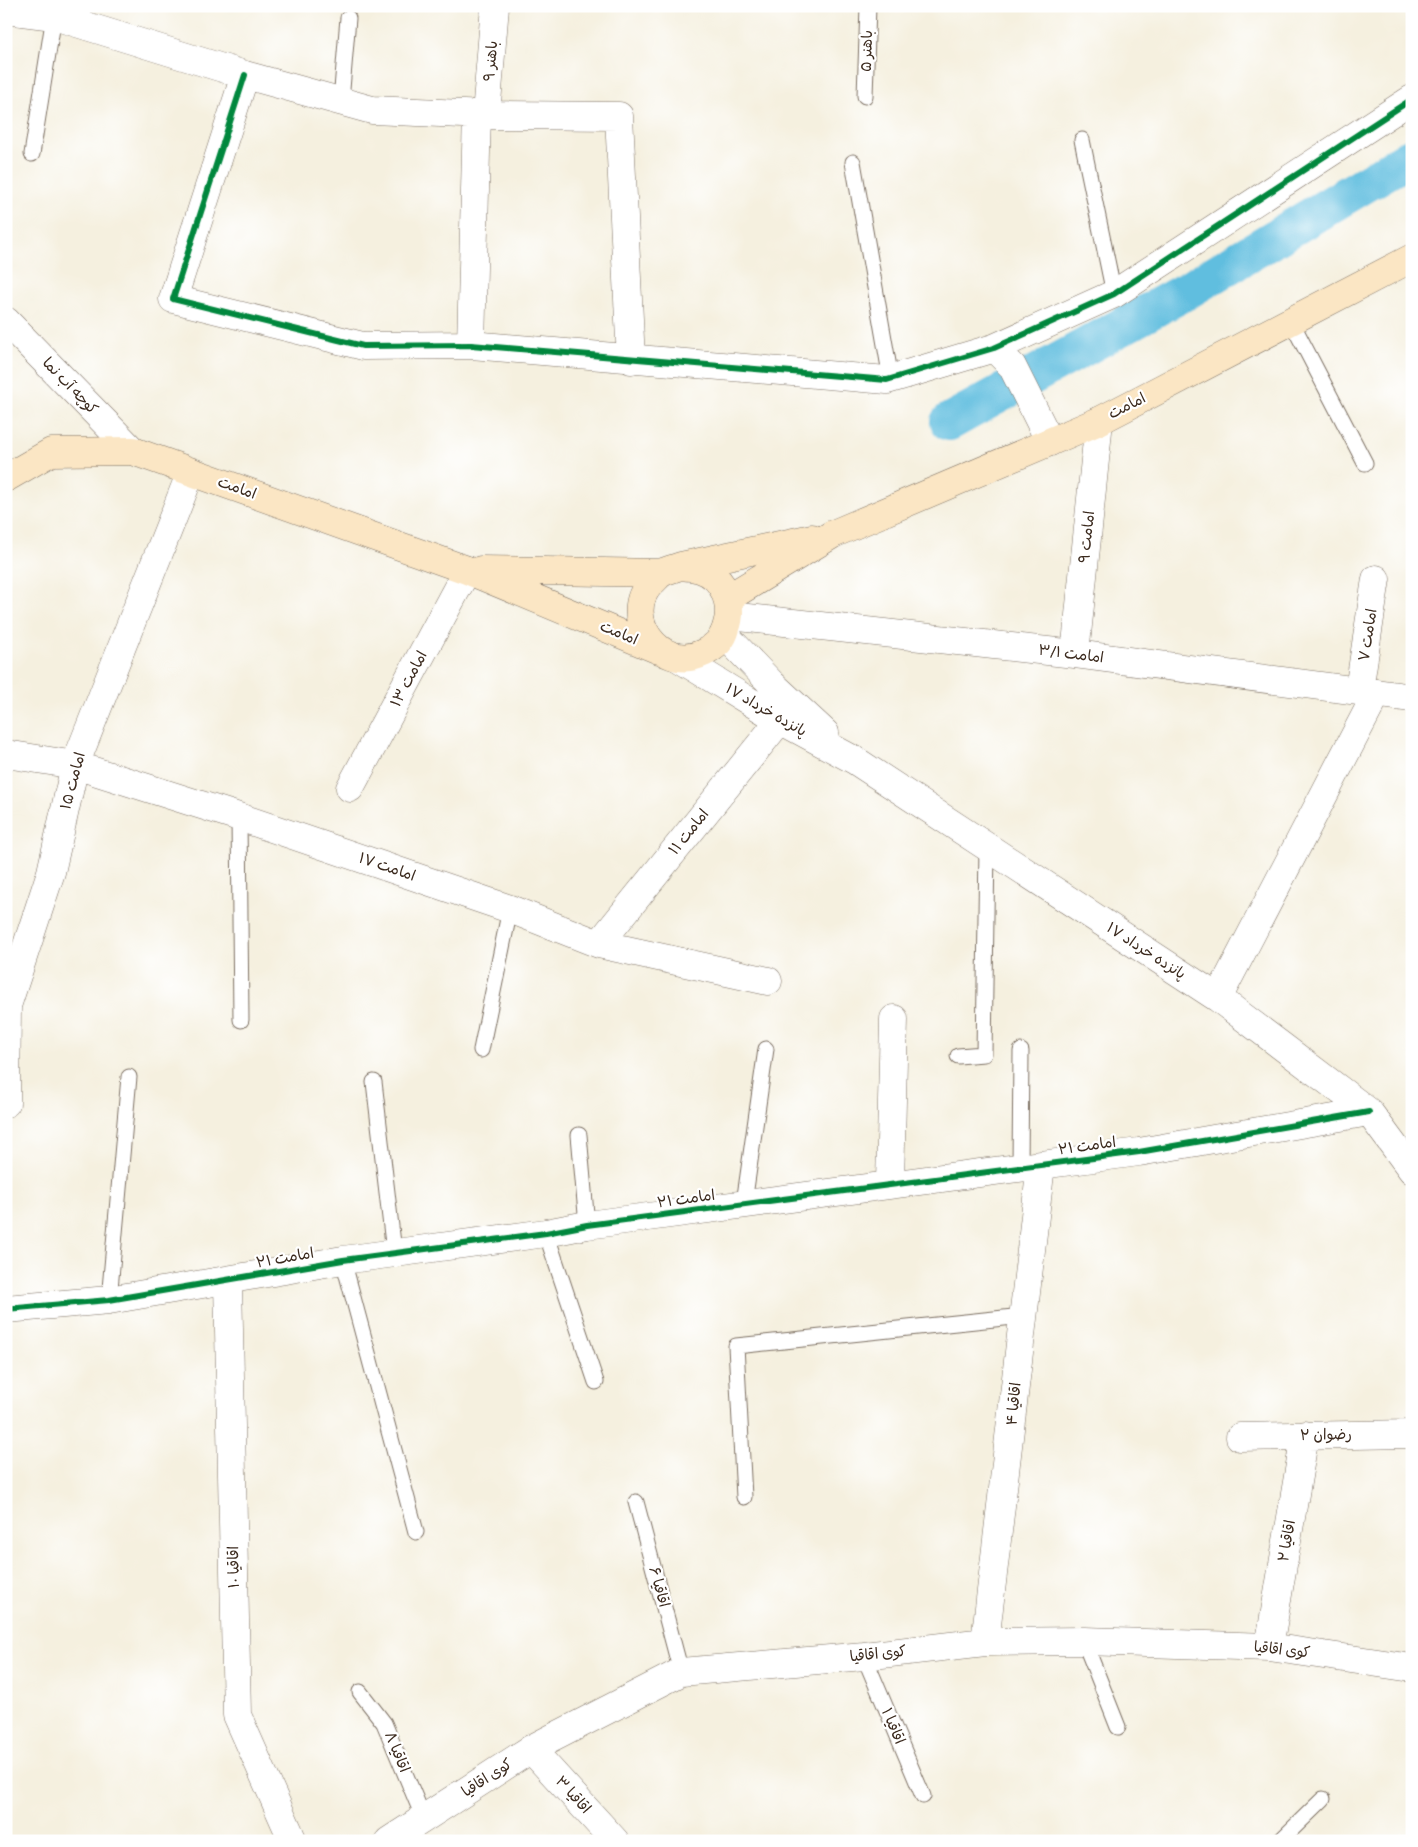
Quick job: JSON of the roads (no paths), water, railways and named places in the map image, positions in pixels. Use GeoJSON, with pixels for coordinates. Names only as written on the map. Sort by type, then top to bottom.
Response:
{"type":"FeatureCollection","features":[{"type":"Feature","properties":{"kind":"street","name":"باهنر ۹"},"geometry":{"type":"LineString","coordinates":[[471,346],[482,114],[495,6]]}},
{"type":"Feature","properties":{"kind":"street"},"geometry":{"type":"LineString","coordinates":[[6,10],[54,16],[82,16],[245,75],[372,110],[620,116],[631,360]]}},
{"type":"Feature","properties":{"kind":"street"},"geometry":{"type":"LineString","coordinates":[[245,75],[173,299],[363,346],[471,346],[887,380],[1003,357],[1114,294],[1412,99]]}},
{"type":"Feature","properties":{"kind":"street","name":"امامت"},"geometry":{"type":"LineString","coordinates":[[467,570],[671,570],[833,534],[1099,421],[1412,258]]}},
{"type":"Feature","properties":{"kind":"street","name":"کوچه آب نما"},"geometry":{"type":"LineString","coordinates":[[6,321],[133,452]]}},
{"type":"Feature","properties":{"kind":"street"},"geometry":{"type":"LineString","coordinates":[[1003,357],[1050,442]]}},
{"type":"Feature","properties":{"kind":"street","name":"امامت ۹"},"geometry":{"type":"LineString","coordinates":[[1074,654],[1099,421]]}},
{"type":"Feature","properties":{"kind":"street","name":"امامت"},"geometry":{"type":"LineString","coordinates":[[6,478],[50,452],[133,452],[467,570],[668,654]]}},
{"type":"Feature","properties":{"kind":"street","name":"امامت ۱۵"},"geometry":{"type":"LineString","coordinates":[[6,1103],[7,1006],[51,872],[75,765],[191,472]]}},
{"type":"Feature","properties":{"kind":"street","name":"امامت"},"geometry":{"type":"LineString","coordinates":[[728,616],[833,534]]}},
{"type":"Feature","properties":{"kind":"street"},"geometry":{"type":"LineString","coordinates":[[701,569],[718,580],[728,616],[712,648],[696,656],[668,654],[644,633],[639,611],[645,589],[671,570],[701,569]]}},
{"type":"Feature","properties":{"kind":"street","name":"امامت ۱۳"},"geometry":{"type":"LineString","coordinates":[[350,788],[467,570]]}},
{"type":"Feature","properties":{"kind":"street","name":"امامت ۷"},"geometry":{"type":"LineString","coordinates":[[1218,998],[1368,692],[1376,579]]}},
{"type":"Feature","properties":{"kind":"street","name":"امامت ۳/۱"},"geometry":{"type":"LineString","coordinates":[[728,616],[1074,654],[1412,698]]}},
{"type":"Feature","properties":{"kind":"street","name":"پانزده خرداد ۱۷"},"geometry":{"type":"LineString","coordinates":[[728,616],[772,684],[856,761]]}},
{"type":"Feature","properties":{"kind":"street","name":"پانزده خرداد ۱۷"},"geometry":{"type":"LineString","coordinates":[[668,654],[780,720],[856,761],[1218,998],[1369,1112],[1412,1170]]}},
{"type":"Feature","properties":{"kind":"street","name":"امامت ۱۱"},"geometry":{"type":"LineString","coordinates":[[599,944],[780,720]]}},
{"type":"Feature","properties":{"kind":"street","name":"امامت ۱۷"},"geometry":{"type":"LineString","coordinates":[[6,754],[75,765],[239,817],[510,909],[599,944],[768,981]]}},
{"type":"Feature","properties":{"kind":"street"},"geometry":{"type":"LineString","coordinates":[[890,1184],[894,1019]]}},
{"type":"Feature","properties":{"kind":"street","name":"امامت ۲۱"},"geometry":{"type":"LineString","coordinates":[[6,1309],[109,1300],[394,1252],[546,1233],[587,1225],[744,1203],[1139,1152],[1369,1112]]}},
{"type":"Feature","properties":{"kind":"street","name":"اقاقیا ۴"},"geometry":{"type":"LineString","coordinates":[[985,1642],[1023,1316],[1030,1166]]}},
{"type":"Feature","properties":{"kind":"street","name":"اقاقیا ۱۰"},"geometry":{"type":"LineString","coordinates":[[228,1281],[236,1715],[293,1841]]}},
{"type":"Feature","properties":{"kind":"street","name":"رضوان ۲"},"geometry":{"type":"LineString","coordinates":[[1240,1437],[1412,1434]]}},
{"type":"Feature","properties":{"kind":"street","name":"اقاقیا ۲"},"geometry":{"type":"LineString","coordinates":[[1269,1647],[1305,1435]]}},
{"type":"Feature","properties":{"kind":"street","name":"کوی اقاقیا"},"geometry":{"type":"LineString","coordinates":[[389,1841],[532,1749],[681,1672],[864,1656],[985,1642],[1084,1641],[1269,1647],[1412,1668]]}},
{"type":"Feature","properties":{"kind":"street","name":"اقاقیا ۳"},"geometry":{"type":"LineString","coordinates":[[532,1749],[615,1841]]}},
{"type":"Feature","properties":{"kind":"lane","name":"باهنر ۵"},"geometry":{"type":"LineString","coordinates":[[865,96],[868,6]]}},
{"type":"Feature","properties":{"kind":"lane"},"geometry":{"type":"LineString","coordinates":[[32,154],[54,16]]}},
{"type":"Feature","properties":{"kind":"lane"},"geometry":{"type":"LineString","coordinates":[[341,101],[348,18]]}},
{"type":"Feature","properties":{"kind":"lane"},"geometry":{"type":"LineString","coordinates":[[1082,140],[1114,294]]}},
{"type":"Feature","properties":{"kind":"lane"},"geometry":{"type":"LineString","coordinates":[[853,162],[891,378]]}},
{"type":"Feature","properties":{"kind":"lane"},"geometry":{"type":"LineString","coordinates":[[1292,321],[1365,463]]}},
{"type":"Feature","properties":{"kind":"lane"},"geometry":{"type":"LineString","coordinates":[[239,817],[241,1020]]}},
{"type":"Feature","properties":{"kind":"lane"},"geometry":{"type":"LineString","coordinates":[[958,1056],[984,1054],[987,847]]}},
{"type":"Feature","properties":{"kind":"lane"},"geometry":{"type":"LineString","coordinates":[[481,1050],[510,909]]}},
{"type":"Feature","properties":{"kind":"lane"},"geometry":{"type":"LineString","coordinates":[[744,1203],[766,1049]]}},
{"type":"Feature","properties":{"kind":"lane"},"geometry":{"type":"LineString","coordinates":[[1021,1051],[1030,1166]]}},
{"type":"Feature","properties":{"kind":"lane"},"geometry":{"type":"LineString","coordinates":[[109,1300],[130,1077]]}},
{"type":"Feature","properties":{"kind":"lane"},"geometry":{"type":"LineString","coordinates":[[374,1082],[394,1252]]}},
{"type":"Feature","properties":{"kind":"lane"},"geometry":{"type":"LineString","coordinates":[[579,1135],[587,1225]]}},
{"type":"Feature","properties":{"kind":"lane"},"geometry":{"type":"LineString","coordinates":[[546,1233],[596,1382]]}},
{"type":"Feature","properties":{"kind":"lane"},"geometry":{"type":"LineString","coordinates":[[343,1260],[416,1532]]}},
{"type":"Feature","properties":{"kind":"lane"},"geometry":{"type":"LineString","coordinates":[[744,1498],[736,1346],[1023,1316]]}},
{"type":"Feature","properties":{"kind":"lane","name":"اقاقیا ۶"},"geometry":{"type":"LineString","coordinates":[[636,1502],[681,1672]]}},
{"type":"Feature","properties":{"kind":"lane"},"geometry":{"type":"LineString","coordinates":[[1084,1641],[1118,1727]]}},
{"type":"Feature","properties":{"kind":"lane","name":"اقاقیا ۱"},"geometry":{"type":"LineString","coordinates":[[864,1656],[923,1796]]}},
{"type":"Feature","properties":{"kind":"lane","name":"اقاقیا ۸"},"geometry":{"type":"LineString","coordinates":[[360,1692],[384,1723],[424,1819]]}},
{"type":"Feature","properties":{"kind":"lane"},"geometry":{"type":"LineString","coordinates":[[1280,1841],[1323,1798]]}},
{"type":"Feature","properties":{"kind":"waterway"},"geometry":{"type":"LineString","coordinates":[[949,422],[1188,290],[1412,156]]}}]}
